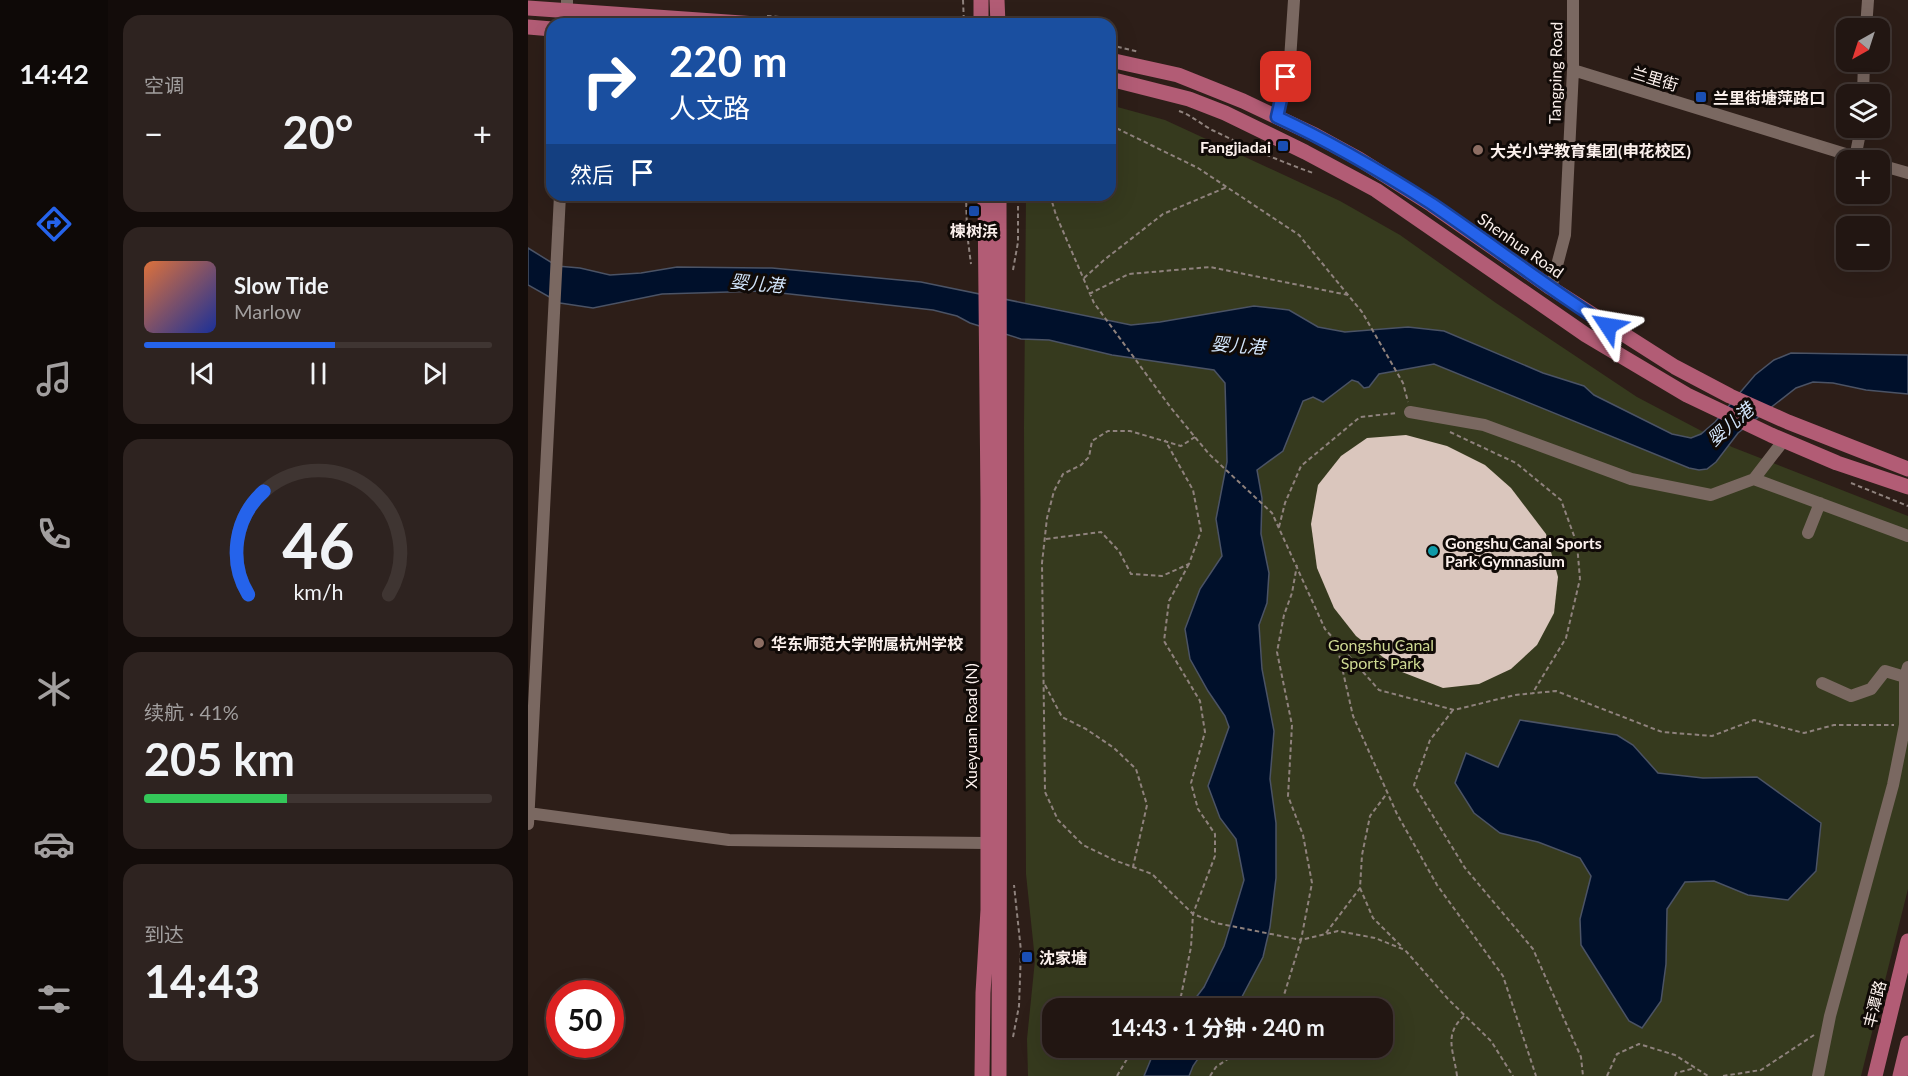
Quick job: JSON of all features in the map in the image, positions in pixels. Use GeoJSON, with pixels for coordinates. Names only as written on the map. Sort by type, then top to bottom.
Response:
{"type":"FeatureCollection","features":[{"type":"Feature","properties":{"kind":"main road"},"geometry":{"type":"LineString","coordinates":[[981,0],[981,18]]}},
{"type":"Feature","properties":{"kind":"main road"},"geometry":{"type":"LineString","coordinates":[[997,0],[998,18]]}},
{"type":"Feature","properties":{"kind":"main road"},"geometry":{"type":"LineString","coordinates":[[528,8],[669,18]]}},
{"type":"Feature","properties":{"kind":"main road"},"geometry":{"type":"LineString","coordinates":[[528,27],[546,28]]}},
{"type":"Feature","properties":{"kind":"main road","name":"Shenhua Road"},"geometry":{"type":"LineString","coordinates":[[1116,61],[1178,75],[1243,101],[1316,135],[1397,182],[1551,288],[1675,367],[1730,396],[1788,422],[1908,469]]}},
{"type":"Feature","properties":{"kind":"main road"},"geometry":{"type":"LineString","coordinates":[[1116,81],[1189,99],[1225,113],[1305,152],[1366,185],[1587,335],[1669,385],[1716,409],[1837,463],[1908,487]]}},
{"type":"Feature","properties":{"kind":"main road","name":"Xueyuan Road (N)"},"geometry":{"type":"LineString","coordinates":[[985,201],[992,340],[1001,718],[999,1076]]}},
{"type":"Feature","properties":{"kind":"main road","name":"Xueyuan Road (N)"},"geometry":{"type":"LineString","coordinates":[[982,1076],[983,993],[988,910],[988,501],[992,340],[999,289],[999,201]]}},
{"type":"Feature","properties":{"kind":"main road","name":"丰潭路"},"geometry":{"type":"LineString","coordinates":[[1875,1076],[1908,941]]}},
{"type":"Feature","properties":{"kind":"main road"},"geometry":{"type":"LineString","coordinates":[[1900,1076],[1908,1044]]}},
{"type":"Feature","properties":{"kind":"street"},"geometry":{"type":"LineString","coordinates":[[1277,117],[1290,60],[1294,0]]}},
{"type":"Feature","properties":{"kind":"street","name":"Tangping Road"},"geometry":{"type":"LineString","coordinates":[[1551,288],[1565,235],[1573,70],[1573,0]]}},
{"type":"Feature","properties":{"kind":"street"},"geometry":{"type":"LineString","coordinates":[[1867,18],[1868,0]]}},
{"type":"Feature","properties":{"kind":"street","name":"兰里街"},"geometry":{"type":"LineString","coordinates":[[1573,70],[1836,152]]}},
{"type":"Feature","properties":{"kind":"street"},"geometry":{"type":"LineString","coordinates":[[1890,168],[1908,174]]}},
{"type":"Feature","properties":{"kind":"street"},"geometry":{"type":"LineString","coordinates":[[528,824],[560,201]]}},
{"type":"Feature","properties":{"kind":"street"},"geometry":{"type":"LineString","coordinates":[[1410,412],[1484,425],[1631,479],[1711,495],[1754,479],[1778,437]]}},
{"type":"Feature","properties":{"kind":"street"},"geometry":{"type":"LineString","coordinates":[[1754,479],[1908,536]]}},
{"type":"Feature","properties":{"kind":"street"},"geometry":{"type":"LineString","coordinates":[[1808,532],[1820,503]]}},
{"type":"Feature","properties":{"kind":"street"},"geometry":{"type":"LineString","coordinates":[[1818,1076],[1830,1016],[1893,784],[1905,725],[1906,672],[1884,671],[1871,689],[1851,696],[1822,683]]}},
{"type":"Feature","properties":{"kind":"street"},"geometry":{"type":"LineString","coordinates":[[528,813],[729,840],[987,843]]}},
{"type":"Feature","properties":{"kind":"path"},"geometry":{"type":"LineString","coordinates":[[963,0],[964,18]]}},
{"type":"Feature","properties":{"kind":"path"},"geometry":{"type":"LineString","coordinates":[[1177,111],[1187,114],[1211,129],[1313,173]]}},
{"type":"Feature","properties":{"kind":"path"},"geometry":{"type":"LineString","coordinates":[[1116,128],[1198,168],[1299,235],[1362,312],[1403,383],[1410,412],[1360,417],[1301,466],[1285,503],[1279,528]]}},
{"type":"Feature","properties":{"kind":"path"},"geometry":{"type":"LineString","coordinates":[[1083,279],[1163,214],[1227,187]]}},
{"type":"Feature","properties":{"kind":"path"},"geometry":{"type":"LineString","coordinates":[[966,201],[967,232],[972,266]]}},
{"type":"Feature","properties":{"kind":"path"},"geometry":{"type":"LineString","coordinates":[[1013,277],[1018,242],[1018,201]]}},
{"type":"Feature","properties":{"kind":"path"},"geometry":{"type":"LineString","coordinates":[[1052,201],[1094,303],[1209,454],[1272,513],[1325,629],[1379,690],[1454,710],[1515,695],[1556,691],[1662,732],[1712,736],[1754,720],[1804,733],[1834,725],[1905,725]]}},
{"type":"Feature","properties":{"kind":"path"},"geometry":{"type":"LineString","coordinates":[[1089,294],[1129,274],[1210,267],[1348,295]]}},
{"type":"Feature","properties":{"kind":"path"},"geometry":{"type":"LineString","coordinates":[[1446,430],[1516,463],[1561,500],[1577,544],[1580,579],[1566,639],[1532,693]]}},
{"type":"Feature","properties":{"kind":"path"},"geometry":{"type":"LineString","coordinates":[[1195,437],[1181,446],[1130,431],[1108,431],[1092,441],[1089,457],[1081,465],[1063,474],[1054,491],[1047,518],[1042,563],[1046,792],[1058,820],[1083,845],[1152,874],[1193,914],[1216,923],[1301,940],[1338,931],[1375,938],[1405,951]]}},
{"type":"Feature","properties":{"kind":"path"},"geometry":{"type":"LineString","coordinates":[[1165,440],[1193,490],[1201,531],[1189,564],[1169,601],[1164,641],[1200,701],[1205,732],[1191,783],[1198,808],[1215,834],[1215,856],[1193,914],[1191,947],[1179,998]]}},
{"type":"Feature","properties":{"kind":"path"},"geometry":{"type":"LineString","coordinates":[[1045,539],[1101,532],[1119,551],[1131,574],[1162,576],[1189,564]]}},
{"type":"Feature","properties":{"kind":"path"},"geometry":{"type":"LineString","coordinates":[[1283,998],[1301,940],[1312,883],[1303,835],[1288,795],[1292,725],[1276,652],[1297,565]]}},
{"type":"Feature","properties":{"kind":"path"},"geometry":{"type":"LineString","coordinates":[[1335,640],[1353,716],[1397,814],[1437,885],[1503,976],[1536,1076]]}},
{"type":"Feature","properties":{"kind":"path"},"geometry":{"type":"LineString","coordinates":[[1044,682],[1062,717],[1086,729],[1114,748],[1136,769],[1147,805],[1133,867]]}},
{"type":"Feature","properties":{"kind":"path"},"geometry":{"type":"LineString","coordinates":[[1454,710],[1430,740],[1414,785],[1465,868],[1533,949],[1581,1057],[1583,1076]]}},
{"type":"Feature","properties":{"kind":"path"},"geometry":{"type":"LineString","coordinates":[[1388,792],[1370,816],[1362,855],[1360,888],[1372,918],[1491,1041],[1513,1076]]}},
{"type":"Feature","properties":{"kind":"path"},"geometry":{"type":"LineString","coordinates":[[1324,934],[1360,888]]}},
{"type":"Feature","properties":{"kind":"path"},"geometry":{"type":"LineString","coordinates":[[1457,1076],[1450,1040],[1455,1024],[1465,1015]]}},
{"type":"Feature","properties":{"kind":"path"},"geometry":{"type":"LineString","coordinates":[[1723,1076],[1761,1070],[1813,1037],[1830,1016]]}},
{"type":"Feature","properties":{"kind":"path"},"geometry":{"type":"LineString","coordinates":[[1607,1076],[1617,1054],[1639,1044],[1675,1055],[1708,1076]]}},
{"type":"Feature","properties":{"kind":"path"},"geometry":{"type":"LineString","coordinates":[[1117,1076],[1128,1058]]}},
{"type":"Feature","properties":{"kind":"path"},"geometry":{"type":"LineString","coordinates":[[1210,1076],[1216,1067],[1229,1058]]}},
{"type":"Feature","properties":{"kind":"path"},"geometry":{"type":"LineString","coordinates":[[1675,1076],[1676,1073],[1695,1068]]}},
{"type":"Feature","properties":{"kind":"green space","name":"Gongshu Canal Sports Park"},"geometry":{"type":"Polygon","coordinates":[[[1116,107],[1165,120],[1340,201],[1400,235],[1496,303],[1637,397],[1732,447],[1908,516],[1908,889],[1861,1076],[1028,1076],[1027,1039],[1035,960],[1026,874],[1024,428],[1026,201],[1116,201],[1116,107]]]}},
{"type":"Feature","properties":{"kind":"water","name":"婴儿港"},"geometry":{"type":"Polygon","coordinates":[[[528,248],[557,266],[580,268],[610,275],[677,267],[772,268],[921,282],[1131,325],[1254,306],[1289,310],[1318,327],[1345,332],[1408,327],[1444,331],[1543,373],[1584,386],[1594,395],[1672,434],[1691,438],[1701,434],[1715,422],[1755,375],[1774,360],[1791,353],[1908,355],[1908,394],[1866,390],[1833,383],[1813,382],[1796,388],[1738,433],[1716,462],[1707,469],[1699,470],[1689,468],[1434,364],[1379,374],[1369,387],[1364,388],[1352,380],[1323,402],[1313,397],[1303,401],[1283,451],[1257,470],[1262,498],[1261,534],[1269,573],[1267,603],[1259,625],[1262,669],[1274,731],[1270,779],[1276,823],[1276,878],[1270,927],[1263,957],[1241,998],[1196,998],[1204,987],[1224,946],[1244,880],[1236,839],[1220,818],[1208,786],[1229,727],[1225,716],[1190,659],[1185,629],[1200,589],[1222,556],[1216,519],[1227,462],[1225,383],[1214,370],[1112,355],[1049,340],[1021,339],[970,323],[957,316],[933,310],[763,291],[662,294],[593,308],[560,303],[528,285],[528,248]]]}},
{"type":"Feature","properties":{"kind":"water"},"geometry":{"type":"Polygon","coordinates":[[[1520,720],[1617,735],[1633,745],[1658,773],[1703,778],[1757,777],[1821,823],[1816,871],[1788,900],[1748,895],[1714,881],[1685,882],[1667,909],[1666,964],[1661,1001],[1642,1028],[1629,1021],[1581,945],[1580,919],[1591,876],[1580,858],[1538,842],[1500,833],[1474,813],[1455,783],[1466,753],[1498,767],[1520,720]]]}},
{"type":"Feature","properties":{"kind":"water"},"geometry":{"type":"Polygon","coordinates":[[[1151,1058],[1198,1058],[1189,1076],[1144,1076],[1151,1058]]]}},
{"type":"Feature","properties":{"kind":"building","name":"Gongshu Canal Sports Park Gymnasium"},"geometry":{"type":"Polygon","coordinates":[[[1406,435],[1447,446],[1485,465],[1511,488],[1546,534],[1558,577],[1554,613],[1537,645],[1511,669],[1479,684],[1443,688],[1402,672],[1356,636],[1334,608],[1317,568],[1311,524],[1318,485],[1341,456],[1367,438],[1406,435]]]}},
{"type":"Feature","properties":{"kind":"place","name":"兰里街塘萍路口"},"geometry":{"type":"Point","coordinates":[1701,97]}},
{"type":"Feature","properties":{"kind":"place","name":"Fangjiadai"},"geometry":{"type":"Point","coordinates":[1283,146]}},
{"type":"Feature","properties":{"kind":"place","name":"大关小学教育集团(申花校区)"},"geometry":{"type":"Point","coordinates":[1478,150]}},
{"type":"Feature","properties":{"kind":"place","name":"楝树浜"},"geometry":{"type":"Point","coordinates":[974,211]}},
{"type":"Feature","properties":{"kind":"place","name":"Gongshu Canal Sports Park Gymnasium"},"geometry":{"type":"Point","coordinates":[1433,551]}},
{"type":"Feature","properties":{"kind":"place","name":"华东师范大学附属杭州学校"},"geometry":{"type":"Point","coordinates":[759,643]}},
{"type":"Feature","properties":{"kind":"place","name":"沈家塘"},"geometry":{"type":"Point","coordinates":[1027,957]}},
{"type":"Feature","properties":{"kind":"route"},"geometry":{"type":"LineString","coordinates":[[1286,77],[1277,117],[1316,135],[1388,177],[1608,326]]}}]}
